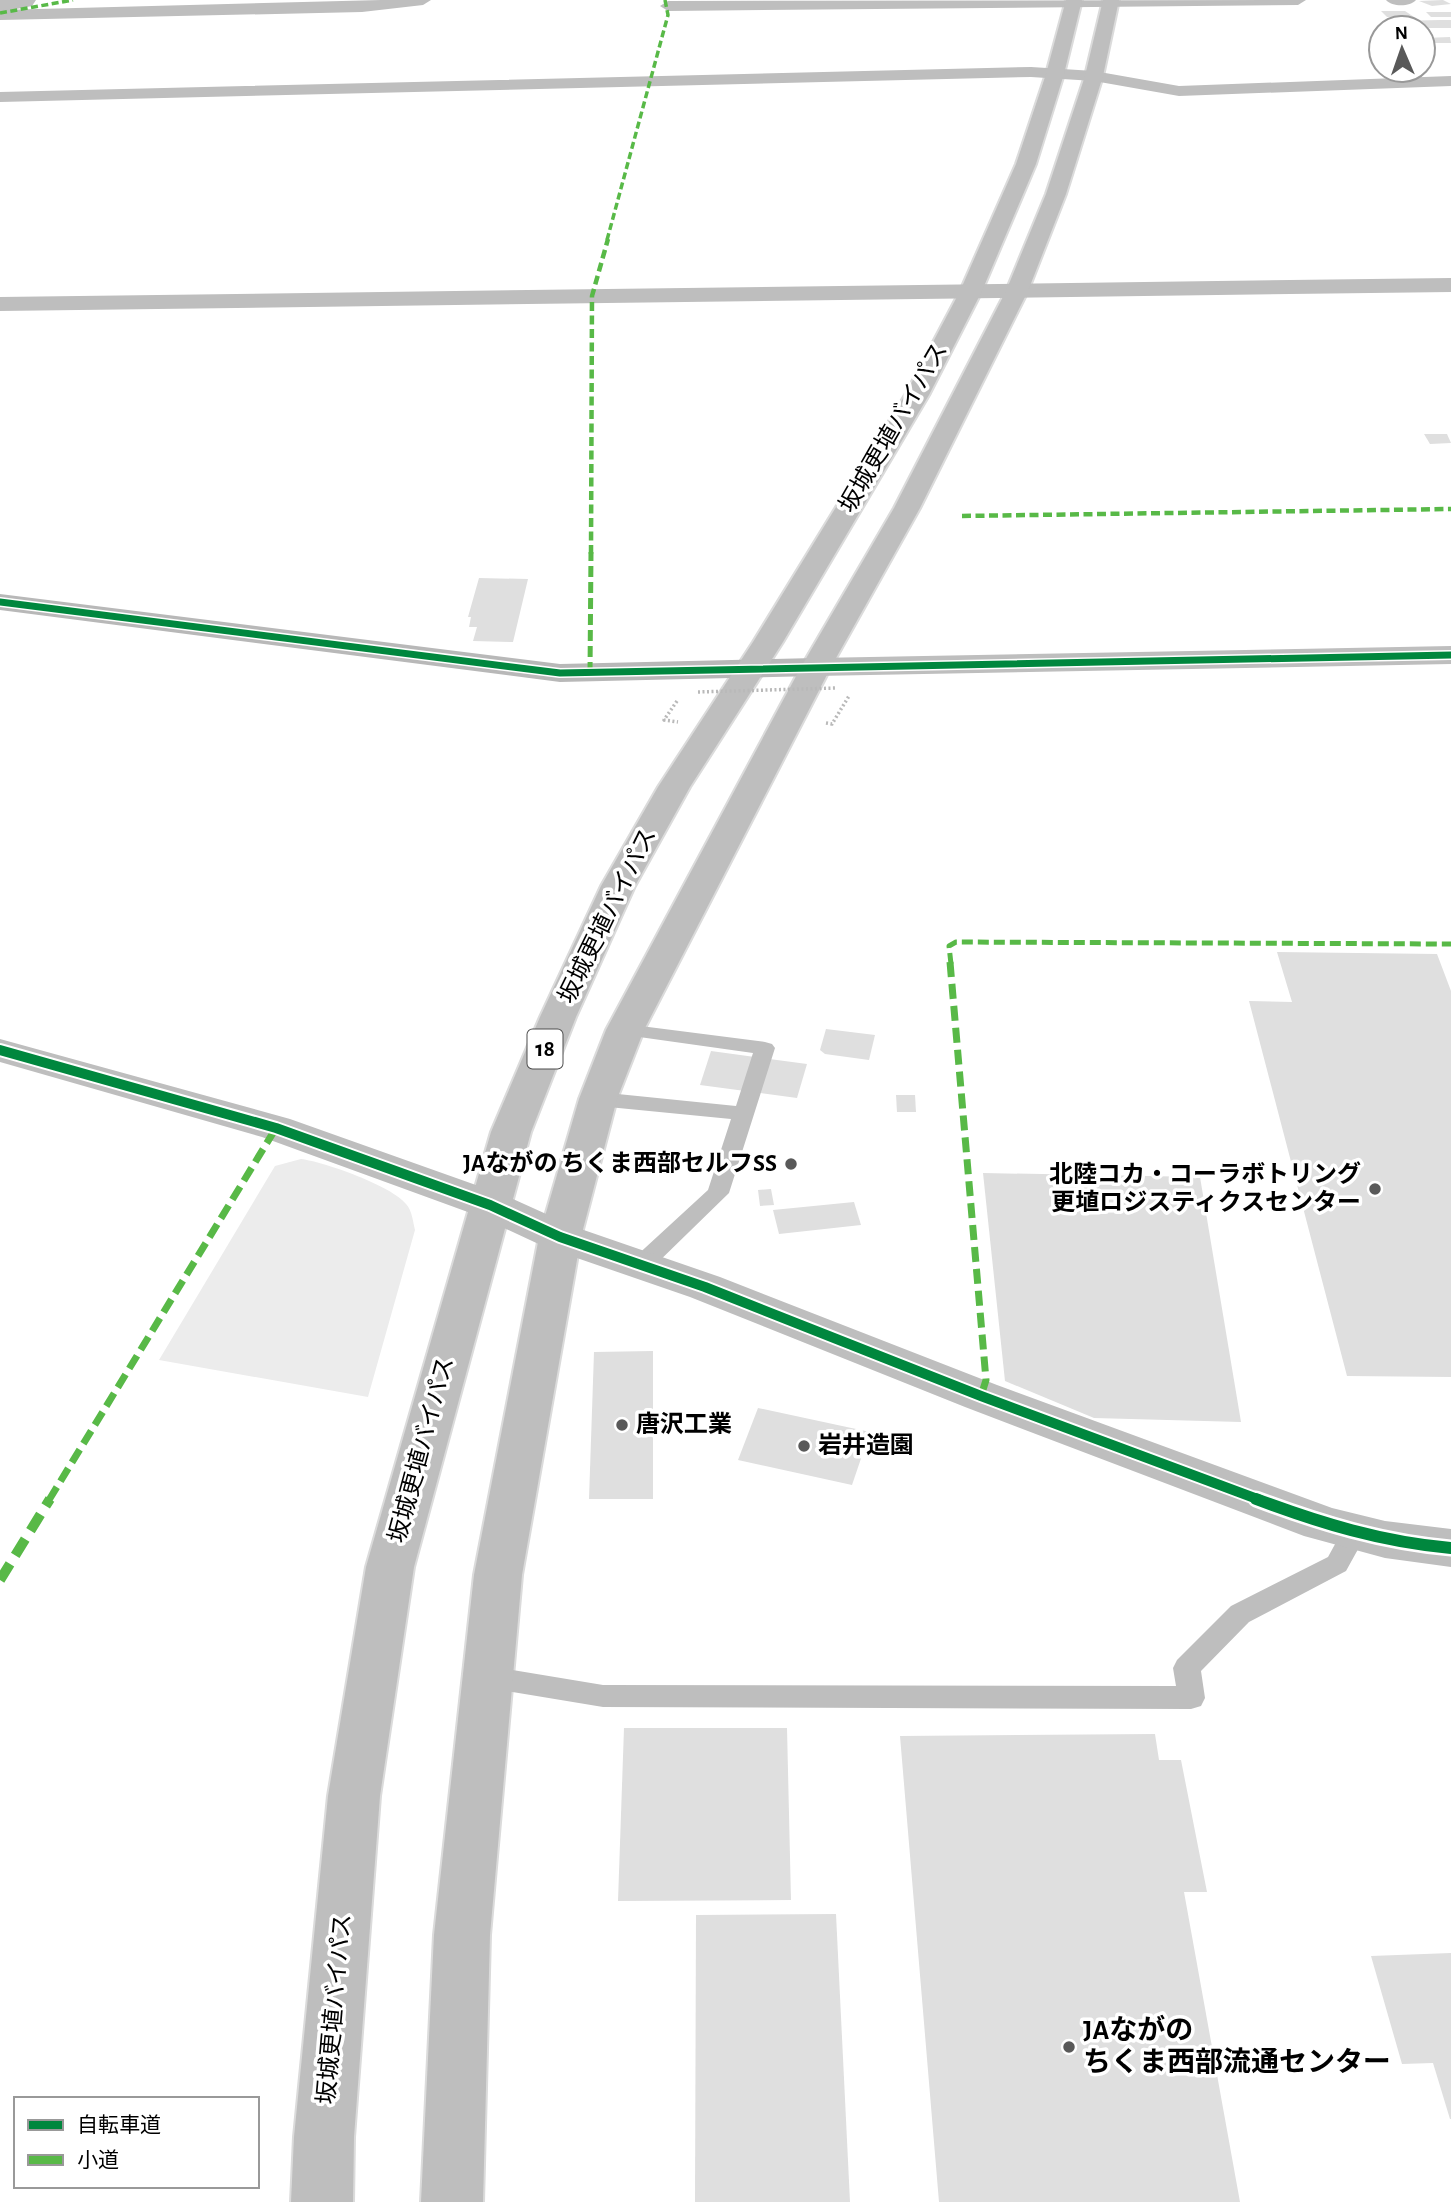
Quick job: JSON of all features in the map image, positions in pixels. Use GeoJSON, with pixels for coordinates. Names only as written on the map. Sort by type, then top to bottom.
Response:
{"type":"FeatureCollection","features":[{"type":"Feature","properties":{"kind":"main road"},"geometry":{"type":"LineString","coordinates":[[0,15],[362,7],[423,0]]}},
{"type":"Feature","properties":{"kind":"main road"},"geometry":{"type":"LineString","coordinates":[[668,6],[1298,0]]}},
{"type":"Feature","properties":{"kind":"main road"},"geometry":{"type":"LineString","coordinates":[[1394,0],[1405,0]]}},
{"type":"Feature","properties":{"kind":"main road","name":"坂城更埴バイパス"},"geometry":{"type":"LineString","coordinates":[[322,2202],[324,2137],[354,1796],[390,1566],[516,1119],[558,1017],[618,886],[674,787],[750,669],[917,395],[971,291],[1026,164],[1055,74],[1073,2]]}},
{"type":"Feature","properties":{"kind":"main road","name":"坂城更埴バイパス"},"geometry":{"type":"LineString","coordinates":[[452,2202],[462,1935],[498,1575],[560,1237],[598,1099],[625,1030],[826,678],[907,508],[1017,291],[1056,194],[1094,76],[1111,2]]}},
{"type":"Feature","properties":{"kind":"main road"},"geometry":{"type":"LineString","coordinates":[[0,97],[1031,72],[1094,76],[1179,91],[1451,81]]}},
{"type":"Feature","properties":{"kind":"main road"},"geometry":{"type":"LineString","coordinates":[[0,304],[1451,285]]}},
{"type":"Feature","properties":{"kind":"main road"},"geometry":{"type":"LineString","coordinates":[[826,678],[1451,655]]}},
{"type":"Feature","properties":{"kind":"main road"},"geometry":{"type":"LineString","coordinates":[[0,1050],[276,1128],[490,1205],[560,1237],[641,1265],[1007,1406],[1354,1533],[1451,1548]]}},
{"type":"Feature","properties":{"kind":"street"},"geometry":{"type":"LineString","coordinates":[[0,602],[560,673],[750,669],[826,678]]}},
{"type":"Feature","properties":{"kind":"lane"},"geometry":{"type":"LineString","coordinates":[[625,1030],[765,1048],[718,1193],[641,1265]]}},
{"type":"Feature","properties":{"kind":"lane"},"geometry":{"type":"LineString","coordinates":[[598,1099],[744,1114]]}},
{"type":"Feature","properties":{"kind":"lane"},"geometry":{"type":"LineString","coordinates":[[488,1677],[603,1696],[1191,1698],[1186,1668],[1240,1614],[1337,1564],[1354,1533]]}},
{"type":"Feature","properties":{"kind":"path"},"geometry":{"type":"LineString","coordinates":[[691,702],[698,692],[826,678]]}},
{"type":"Feature","properties":{"kind":"path"},"geometry":{"type":"LineString","coordinates":[[684,692],[664,720],[678,722],[684,712]]}},
{"type":"Feature","properties":{"kind":"shaded area"},"geometry":{"type":"Polygon","coordinates":[[[301,1159],[341,1170],[387,1190],[406,1204],[412,1216],[415,1230],[368,1397],[159,1360],[275,1166],[301,1159]]]}},
{"type":"Feature","properties":{"kind":"building"},"geometry":{"type":"Polygon","coordinates":[[[1443,0],[1451,4],[1432,6],[1419,1],[1443,0]]]}},
{"type":"Feature","properties":{"kind":"building"},"geometry":{"type":"Polygon","coordinates":[[[1381,11],[1405,11],[1410,14],[1384,14],[1381,11]]]}},
{"type":"Feature","properties":{"kind":"building"},"geometry":{"type":"Polygon","coordinates":[[[1426,12],[1451,12],[1451,17],[1437,17],[1437,14],[1426,12]]]}},
{"type":"Feature","properties":{"kind":"building"},"geometry":{"type":"Polygon","coordinates":[[[1437,20],[1451,20],[1451,28],[1437,28],[1437,20]]]}},
{"type":"Feature","properties":{"kind":"building"},"geometry":{"type":"Polygon","coordinates":[[[1450,37],[1451,43],[1437,43],[1437,38],[1450,37]]]}},
{"type":"Feature","properties":{"kind":"building"},"geometry":{"type":"Polygon","coordinates":[[[1424,434],[1447,434],[1451,443],[1430,444],[1424,434]]]}},
{"type":"Feature","properties":{"kind":"building"},"geometry":{"type":"Polygon","coordinates":[[[479,578],[528,579],[513,642],[473,641],[477,627],[469,627],[471,617],[468,617],[479,578]]]}},
{"type":"Feature","properties":{"kind":"building","name":"北陸コカ・コーラボトリング 更埴ロジスティクスセンター"},"geometry":{"type":"Polygon","coordinates":[[[1277,952],[1437,954],[1451,991],[1451,1377],[1347,1376],[1249,1001],[1292,1002],[1277,952]]]}},
{"type":"Feature","properties":{"kind":"building"},"geometry":{"type":"Polygon","coordinates":[[[826,1029],[875,1035],[869,1060],[825,1054],[820,1050],[826,1029]]]}},
{"type":"Feature","properties":{"kind":"building"},"geometry":{"type":"Polygon","coordinates":[[[711,1051],[807,1064],[797,1098],[700,1085],[711,1051]]]}},
{"type":"Feature","properties":{"kind":"building"},"geometry":{"type":"Polygon","coordinates":[[[896,1095],[915,1095],[916,1112],[897,1112],[896,1095]]]}},
{"type":"Feature","properties":{"kind":"building"},"geometry":{"type":"Polygon","coordinates":[[[983,1173],[1200,1177],[1241,1422],[1094,1418],[1005,1381],[983,1173]]]}},
{"type":"Feature","properties":{"kind":"building"},"geometry":{"type":"Polygon","coordinates":[[[771,1189],[774,1205],[760,1206],[758,1190],[771,1189]]]}},
{"type":"Feature","properties":{"kind":"building"},"geometry":{"type":"Polygon","coordinates":[[[854,1202],[861,1225],[779,1234],[773,1210],[854,1202]]]}},
{"type":"Feature","properties":{"kind":"building","name":"唐沢工業"},"geometry":{"type":"Polygon","coordinates":[[[653,1351],[653,1499],[589,1499],[594,1352],[653,1351]]]}},
{"type":"Feature","properties":{"kind":"building","name":"岩井造園"},"geometry":{"type":"Polygon","coordinates":[[[758,1408],[870,1432],[852,1485],[738,1460],[758,1408]]]}},
{"type":"Feature","properties":{"kind":"building"},"geometry":{"type":"Polygon","coordinates":[[[624,1728],[787,1728],[791,1900],[618,1901],[624,1728]]]}},
{"type":"Feature","properties":{"kind":"building","name":"JAながの ちくま西部流通センター"},"geometry":{"type":"Polygon","coordinates":[[[1155,1734],[1159,1760],[1181,1760],[1207,1892],[1184,1892],[1240,2202],[939,2202],[900,1736],[1155,1734]]]}},
{"type":"Feature","properties":{"kind":"building"},"geometry":{"type":"Polygon","coordinates":[[[836,1914],[850,2202],[695,2202],[696,1915],[836,1914]]]}},
{"type":"Feature","properties":{"kind":"building"},"geometry":{"type":"Polygon","coordinates":[[[1451,1953],[1450,2119],[1433,2063],[1402,2064],[1371,1956],[1451,1953]]]}},
{"type":"Feature","properties":{"kind":"waterway"},"geometry":{"type":"LineString","coordinates":[[0,3],[21,0]]}},
{"type":"Feature","properties":{"kind":"marked path"},"geometry":{"type":"LineString","coordinates":[[0,13],[73,0]]}},
{"type":"Feature","properties":{"kind":"marked path"},"geometry":{"type":"LineString","coordinates":[[590,673],[592,296],[668,15],[665,0]]}},
{"type":"Feature","properties":{"kind":"marked path"},"geometry":{"type":"LineString","coordinates":[[962,516],[1451,509]]}},
{"type":"Feature","properties":{"kind":"marked path"},"geometry":{"type":"LineString","coordinates":[[981,1396],[986,1380],[949,946],[956,942],[1451,944]]}},
{"type":"Feature","properties":{"kind":"marked path"},"geometry":{"type":"LineString","coordinates":[[0,1580],[276,1128]]}},
{"type":"Feature","properties":{"kind":"cycle path"},"geometry":{"type":"LineString","coordinates":[[0,602],[560,673],[1451,655]]}},
{"type":"Feature","properties":{"kind":"cycle path"},"geometry":{"type":"LineString","coordinates":[[0,1050],[276,1128],[490,1205],[560,1237],[705,1287],[981,1396],[1321,1523],[1385,1539],[1451,1548]]}},
{"type":"Feature","properties":{"kind":"place","name":"JAながの ちくま西部セルフSS"},"geometry":{"type":"Point","coordinates":[791,1164]}},
{"type":"Feature","properties":{"kind":"place","name":"北陸コカ・コーラボトリング 更埴ロジスティクスセンター"},"geometry":{"type":"Point","coordinates":[1375,1189]}},
{"type":"Feature","properties":{"kind":"place","name":"唐沢工業"},"geometry":{"type":"Point","coordinates":[622,1425]}},
{"type":"Feature","properties":{"kind":"place","name":"岩井造園"},"geometry":{"type":"Point","coordinates":[804,1446]}},
{"type":"Feature","properties":{"kind":"place","name":"JAながの ちくま西部流通センター"},"geometry":{"type":"Point","coordinates":[1069,2047]}}]}
